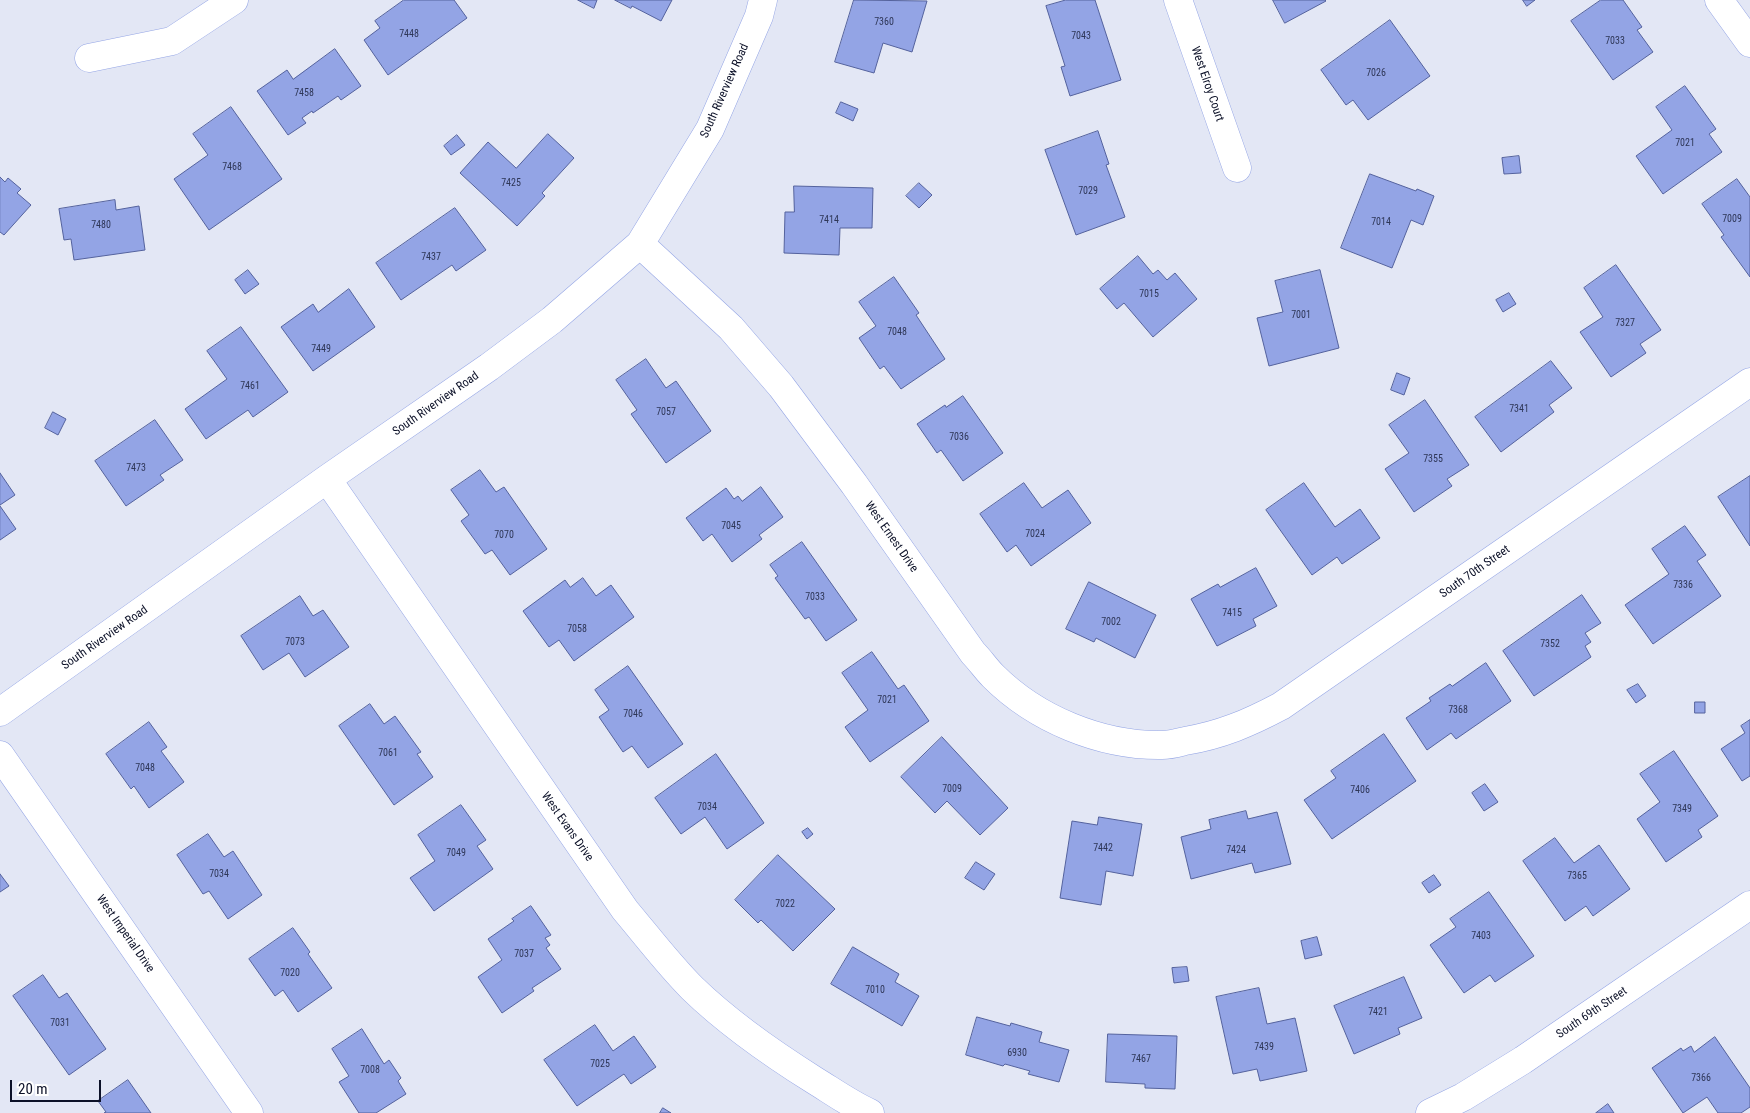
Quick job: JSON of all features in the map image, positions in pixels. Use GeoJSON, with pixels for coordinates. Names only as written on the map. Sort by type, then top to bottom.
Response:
{"type":"FeatureCollection","features":[{"type":"Feature","properties":{"kind":"street"},"geometry":{"type":"LineString","coordinates":[[88,58],[172,41],[234,0]]}},
{"type":"Feature","properties":{"kind":"street","name":"South Riverview Road"},"geometry":{"type":"LineString","coordinates":[[0,712],[489,367],[552,320],[640,244],[710,129],[759,16],[763,0]]}},
{"type":"Feature","properties":{"kind":"street","name":"West Elroy Court"},"geometry":{"type":"LineString","coordinates":[[1178,0],[1237,168]]}},
{"type":"Feature","properties":{"kind":"street"},"geometry":{"type":"LineString","coordinates":[[1719,0],[1750,43]]}},
{"type":"Feature","properties":{"kind":"street","name":"West Ernest Drive"},"geometry":{"type":"LineString","coordinates":[[640,244],[731,328],[781,386],[854,484],[973,653],[993,676],[1034,708],[1059,722],[1092,734],[1130,743],[1163,745],[1189,741]]}},
{"type":"Feature","properties":{"kind":"street","name":"South 70th Street"},"geometry":{"type":"LineString","coordinates":[[1189,741],[1220,734],[1248,724],[1281,706],[1750,382]]}},
{"type":"Feature","properties":{"kind":"street","name":"West Evans Drive"},"geometry":{"type":"LineString","coordinates":[[327,480],[625,910],[662,955],[693,988],[750,1038],[858,1108],[870,1113]]}},
{"type":"Feature","properties":{"kind":"street","name":"West Imperial Drive"},"geometry":{"type":"LineString","coordinates":[[0,755],[250,1113]]}},
{"type":"Feature","properties":{"kind":"street","name":"South 69th Street"},"geometry":{"type":"LineString","coordinates":[[1430,1113],[1463,1097],[1523,1060],[1750,905]]}},
{"type":"Feature","properties":{"kind":"building"},"geometry":{"type":"Polygon","coordinates":[[[404,0],[454,0],[467,18],[388,75],[364,40],[380,28],[375,21],[404,0]]]}},
{"type":"Feature","properties":{"kind":"building"},"geometry":{"type":"Polygon","coordinates":[[[578,0],[597,0],[594,8],[578,0]]]}},
{"type":"Feature","properties":{"kind":"building"},"geometry":{"type":"Polygon","coordinates":[[[615,0],[672,0],[661,21],[632,6],[631,8],[615,0]]]}},
{"type":"Feature","properties":{"kind":"building"},"geometry":{"type":"Polygon","coordinates":[[[854,0],[927,1],[912,52],[883,43],[874,73],[835,62],[854,0]]]}},
{"type":"Feature","properties":{"kind":"building"},"geometry":{"type":"Polygon","coordinates":[[[1066,0],[1095,0],[1121,80],[1070,96],[1061,67],[1065,66],[1046,6],[1066,0]]]}},
{"type":"Feature","properties":{"kind":"building"},"geometry":{"type":"Polygon","coordinates":[[[1273,0],[1325,0],[1326,1],[1285,23],[1273,0]]]}},
{"type":"Feature","properties":{"kind":"building"},"geometry":{"type":"Polygon","coordinates":[[[1523,0],[1535,0],[1527,6],[1523,0]]]}},
{"type":"Feature","properties":{"kind":"building"},"geometry":{"type":"Polygon","coordinates":[[[1601,0],[1623,0],[1642,27],[1637,30],[1653,52],[1613,80],[1571,21],[1601,0]]]}},
{"type":"Feature","properties":{"kind":"building"},"geometry":{"type":"Polygon","coordinates":[[[1390,20],[1430,76],[1368,120],[1353,100],[1346,105],[1321,70],[1390,20]]]}},
{"type":"Feature","properties":{"kind":"building"},"geometry":{"type":"Polygon","coordinates":[[[335,49],[361,86],[341,100],[338,96],[313,113],[312,111],[302,118],[306,123],[288,135],[257,91],[287,70],[293,79],[335,49]]]}},
{"type":"Feature","properties":{"kind":"building"},"geometry":{"type":"Polygon","coordinates":[[[1685,86],[1716,129],[1709,134],[1722,152],[1663,194],[1636,156],[1672,130],[1656,107],[1685,86]]]}},
{"type":"Feature","properties":{"kind":"building"},"geometry":{"type":"Polygon","coordinates":[[[841,102],[858,109],[853,121],[836,113],[841,102]]]}},
{"type":"Feature","properties":{"kind":"building"},"geometry":{"type":"Polygon","coordinates":[[[231,107],[282,179],[209,230],[174,179],[208,155],[193,134],[231,107]]]}},
{"type":"Feature","properties":{"kind":"building"},"geometry":{"type":"Polygon","coordinates":[[[1098,131],[1109,164],[1106,165],[1125,217],[1076,235],[1045,150],[1098,131]]]}},
{"type":"Feature","properties":{"kind":"building"},"geometry":{"type":"Polygon","coordinates":[[[548,134],[574,158],[542,193],[545,196],[517,226],[460,173],[488,142],[516,168],[548,134]]]}},
{"type":"Feature","properties":{"kind":"building"},"geometry":{"type":"Polygon","coordinates":[[[457,135],[465,145],[451,155],[444,146],[457,135]]]}},
{"type":"Feature","properties":{"kind":"building"},"geometry":{"type":"Polygon","coordinates":[[[1519,156],[1521,173],[1504,174],[1502,158],[1519,156]]]}},
{"type":"Feature","properties":{"kind":"building"},"geometry":{"type":"Polygon","coordinates":[[[1370,174],[1434,196],[1423,225],[1411,220],[1392,268],[1341,248],[1370,174]]]}},
{"type":"Feature","properties":{"kind":"building"},"geometry":{"type":"Polygon","coordinates":[[[0,177],[5,182],[8,178],[21,189],[17,193],[31,205],[4,235],[0,232],[0,177]]]}},
{"type":"Feature","properties":{"kind":"building"},"geometry":{"type":"Polygon","coordinates":[[[1737,179],[1750,197],[1750,277],[1721,237],[1724,235],[1702,204],[1737,179]]]}},
{"type":"Feature","properties":{"kind":"building"},"geometry":{"type":"Polygon","coordinates":[[[919,183],[932,195],[919,208],[906,196],[919,183]]]}},
{"type":"Feature","properties":{"kind":"building"},"geometry":{"type":"Polygon","coordinates":[[[794,186],[873,188],[872,228],[840,228],[839,255],[784,253],[785,212],[794,212],[794,186]]]}},
{"type":"Feature","properties":{"kind":"building"},"geometry":{"type":"Polygon","coordinates":[[[115,200],[116,210],[139,206],[145,250],[74,260],[71,239],[64,240],[59,209],[115,200]]]}},
{"type":"Feature","properties":{"kind":"building"},"geometry":{"type":"Polygon","coordinates":[[[455,208],[486,250],[456,271],[452,265],[401,300],[376,263],[455,208]]]}},
{"type":"Feature","properties":{"kind":"building"},"geometry":{"type":"Polygon","coordinates":[[[1138,256],[1153,274],[1158,270],[1167,280],[1175,273],[1197,299],[1153,337],[1124,303],[1117,309],[1100,289],[1138,256]]]}},
{"type":"Feature","properties":{"kind":"building"},"geometry":{"type":"Polygon","coordinates":[[[1616,265],[1661,330],[1640,344],[1646,353],[1611,377],[1580,332],[1603,317],[1584,288],[1616,265]]]}},
{"type":"Feature","properties":{"kind":"building"},"geometry":{"type":"Polygon","coordinates":[[[248,270],[259,284],[245,294],[235,280],[248,270]]]}},
{"type":"Feature","properties":{"kind":"building"},"geometry":{"type":"Polygon","coordinates":[[[1320,270],[1339,348],[1269,366],[1257,318],[1283,312],[1275,281],[1320,270]]]}},
{"type":"Feature","properties":{"kind":"building"},"geometry":{"type":"Polygon","coordinates":[[[894,277],[919,313],[916,315],[945,359],[901,389],[884,366],[880,369],[859,338],[876,326],[859,302],[894,277]]]}},
{"type":"Feature","properties":{"kind":"building"},"geometry":{"type":"Polygon","coordinates":[[[349,289],[375,327],[313,371],[281,327],[313,304],[318,312],[349,289]]]}},
{"type":"Feature","properties":{"kind":"building"},"geometry":{"type":"Polygon","coordinates":[[[1509,293],[1516,304],[1503,312],[1496,300],[1509,293]]]}},
{"type":"Feature","properties":{"kind":"building"},"geometry":{"type":"Polygon","coordinates":[[[241,327],[288,392],[253,417],[248,410],[206,439],[185,409],[227,379],[207,351],[241,327]]]}},
{"type":"Feature","properties":{"kind":"building"},"geometry":{"type":"Polygon","coordinates":[[[646,359],[666,388],[676,381],[711,431],[666,463],[631,414],[637,410],[616,380],[646,359]]]}},
{"type":"Feature","properties":{"kind":"building"},"geometry":{"type":"Polygon","coordinates":[[[1551,361],[1572,388],[1549,405],[1554,412],[1501,452],[1475,417],[1551,361]]]}},
{"type":"Feature","properties":{"kind":"building"},"geometry":{"type":"Polygon","coordinates":[[[1397,373],[1410,378],[1404,395],[1391,390],[1397,373]]]}},
{"type":"Feature","properties":{"kind":"building"},"geometry":{"type":"Polygon","coordinates":[[[963,396],[1003,453],[963,481],[941,450],[937,453],[917,424],[945,405],[946,407],[963,396]]]}},
{"type":"Feature","properties":{"kind":"building"},"geometry":{"type":"Polygon","coordinates":[[[1425,400],[1469,465],[1447,479],[1452,486],[1414,512],[1385,469],[1409,453],[1389,425],[1425,400]]]}},
{"type":"Feature","properties":{"kind":"building"},"geometry":{"type":"Polygon","coordinates":[[[53,412],[66,419],[58,435],[45,428],[53,412]]]}},
{"type":"Feature","properties":{"kind":"building"},"geometry":{"type":"Polygon","coordinates":[[[155,420],[183,460],[160,475],[164,480],[126,506],[95,461],[155,420]]]}},
{"type":"Feature","properties":{"kind":"building"},"geometry":{"type":"Polygon","coordinates":[[[480,470],[496,492],[504,487],[547,549],[510,575],[492,550],[485,554],[461,521],[469,515],[451,490],[480,470]]]}},
{"type":"Feature","properties":{"kind":"building"},"geometry":{"type":"Polygon","coordinates":[[[0,473],[15,495],[0,505],[0,473]]]}},
{"type":"Feature","properties":{"kind":"building"},"geometry":{"type":"Polygon","coordinates":[[[1750,476],[1750,546],[1718,497],[1750,476]]]}},
{"type":"Feature","properties":{"kind":"building"},"geometry":{"type":"Polygon","coordinates":[[[1024,483],[1042,508],[1068,490],[1091,523],[1031,566],[1016,545],[1007,552],[980,514],[1024,483]]]}},
{"type":"Feature","properties":{"kind":"building"},"geometry":{"type":"Polygon","coordinates":[[[1304,483],[1335,527],[1360,509],[1380,538],[1342,564],[1337,557],[1312,575],[1266,510],[1304,483]]]}},
{"type":"Feature","properties":{"kind":"building"},"geometry":{"type":"Polygon","coordinates":[[[761,487],[783,517],[759,535],[762,539],[732,562],[712,534],[703,541],[686,518],[726,488],[734,499],[738,496],[742,501],[761,487]]]}},
{"type":"Feature","properties":{"kind":"building"},"geometry":{"type":"Polygon","coordinates":[[[0,506],[16,529],[0,540],[0,506]]]}},
{"type":"Feature","properties":{"kind":"building"},"geometry":{"type":"Polygon","coordinates":[[[1685,526],[1706,555],[1697,561],[1721,596],[1653,644],[1625,605],[1669,574],[1652,549],[1685,526]]]}},
{"type":"Feature","properties":{"kind":"building"},"geometry":{"type":"Polygon","coordinates":[[[802,542],[857,620],[826,641],[809,617],[805,619],[775,578],[778,576],[770,565],[802,542]]]}},
{"type":"Feature","properties":{"kind":"building"},"geometry":{"type":"Polygon","coordinates":[[[1256,568],[1277,606],[1253,619],[1256,626],[1217,646],[1191,599],[1218,584],[1220,587],[1256,568]]]}},
{"type":"Feature","properties":{"kind":"building"},"geometry":{"type":"Polygon","coordinates":[[[583,578],[596,596],[611,585],[634,617],[574,661],[559,640],[549,647],[523,611],[565,580],[570,587],[583,578]]]}},
{"type":"Feature","properties":{"kind":"building"},"geometry":{"type":"Polygon","coordinates":[[[1089,582],[1156,615],[1135,658],[1096,638],[1094,642],[1066,629],[1089,582]]]}},
{"type":"Feature","properties":{"kind":"building"},"geometry":{"type":"Polygon","coordinates":[[[1582,595],[1601,623],[1585,633],[1591,642],[1585,646],[1591,657],[1534,696],[1503,651],[1582,595]]]}},
{"type":"Feature","properties":{"kind":"building"},"geometry":{"type":"Polygon","coordinates":[[[300,596],[313,616],[323,610],[349,647],[305,677],[289,653],[263,670],[241,636],[300,596]]]}},
{"type":"Feature","properties":{"kind":"building"},"geometry":{"type":"Polygon","coordinates":[[[872,652],[898,689],[904,685],[929,721],[870,762],[845,727],[868,710],[842,673],[872,652]]]}},
{"type":"Feature","properties":{"kind":"building"},"geometry":{"type":"Polygon","coordinates":[[[1486,663],[1511,701],[1456,739],[1451,733],[1427,750],[1406,718],[1431,701],[1429,698],[1450,684],[1452,686],[1486,663]]]}},
{"type":"Feature","properties":{"kind":"building"},"geometry":{"type":"Polygon","coordinates":[[[628,666],[683,744],[648,768],[632,746],[623,752],[599,717],[609,710],[595,690],[628,666]]]}},
{"type":"Feature","properties":{"kind":"building"},"geometry":{"type":"Polygon","coordinates":[[[1638,684],[1646,696],[1636,703],[1627,690],[1638,684]]]}},
{"type":"Feature","properties":{"kind":"building"},"geometry":{"type":"Polygon","coordinates":[[[1695,702],[1705,702],[1705,713],[1695,713],[1695,702]]]}},
{"type":"Feature","properties":{"kind":"building"},"geometry":{"type":"Polygon","coordinates":[[[370,704],[384,724],[395,716],[421,752],[417,754],[433,777],[394,805],[339,726],[370,704]]]}},
{"type":"Feature","properties":{"kind":"building"},"geometry":{"type":"Polygon","coordinates":[[[1750,720],[1750,776],[1742,781],[1721,749],[1745,733],[1741,726],[1750,720]]]}},
{"type":"Feature","properties":{"kind":"building"},"geometry":{"type":"Polygon","coordinates":[[[149,722],[167,747],[161,751],[184,782],[149,808],[134,786],[131,789],[106,754],[149,722]]]}},
{"type":"Feature","properties":{"kind":"building"},"geometry":{"type":"Polygon","coordinates":[[[1384,734],[1416,781],[1332,839],[1304,800],[1336,778],[1331,771],[1384,734]]]}},
{"type":"Feature","properties":{"kind":"building"},"geometry":{"type":"Polygon","coordinates":[[[942,737],[1008,808],[980,835],[947,801],[935,813],[901,777],[942,737]]]}},
{"type":"Feature","properties":{"kind":"building"},"geometry":{"type":"Polygon","coordinates":[[[1674,751],[1718,816],[1698,830],[1702,837],[1666,862],[1637,819],[1660,802],[1640,774],[1674,751]]]}},
{"type":"Feature","properties":{"kind":"building"},"geometry":{"type":"Polygon","coordinates":[[[716,754],[764,823],[727,849],[705,817],[681,834],[655,798],[716,754]]]}},
{"type":"Feature","properties":{"kind":"building"},"geometry":{"type":"Polygon","coordinates":[[[1485,784],[1498,802],[1484,811],[1472,793],[1485,784]]]}},
{"type":"Feature","properties":{"kind":"building"},"geometry":{"type":"Polygon","coordinates":[[[461,805],[486,840],[477,846],[493,869],[434,911],[410,878],[435,861],[418,835],[461,805]]]}},
{"type":"Feature","properties":{"kind":"building"},"geometry":{"type":"Polygon","coordinates":[[[1246,811],[1248,819],[1277,812],[1291,864],[1255,873],[1252,863],[1191,879],[1181,837],[1211,829],[1209,820],[1246,811]]]}},
{"type":"Feature","properties":{"kind":"building"},"geometry":{"type":"Polygon","coordinates":[[[1099,817],[1142,824],[1133,876],[1106,871],[1101,905],[1060,898],[1072,821],[1097,825],[1099,817]]]}},
{"type":"Feature","properties":{"kind":"building"},"geometry":{"type":"Polygon","coordinates":[[[808,828],[813,834],[807,839],[802,832],[808,828]]]}},
{"type":"Feature","properties":{"kind":"building"},"geometry":{"type":"Polygon","coordinates":[[[208,834],[224,857],[233,851],[262,895],[228,919],[209,891],[203,894],[177,855],[208,834]]]}},
{"type":"Feature","properties":{"kind":"building"},"geometry":{"type":"Polygon","coordinates":[[[1555,838],[1574,863],[1599,845],[1630,889],[1593,916],[1586,906],[1565,921],[1523,861],[1555,838]]]}},
{"type":"Feature","properties":{"kind":"building"},"geometry":{"type":"Polygon","coordinates":[[[778,855],[835,909],[793,951],[761,920],[758,923],[735,900],[778,855]]]}},
{"type":"Feature","properties":{"kind":"building"},"geometry":{"type":"Polygon","coordinates":[[[976,862],[995,874],[984,890],[965,878],[976,862]]]}},
{"type":"Feature","properties":{"kind":"building"},"geometry":{"type":"Polygon","coordinates":[[[0,874],[9,886],[0,892],[0,874]]]}},
{"type":"Feature","properties":{"kind":"building"},"geometry":{"type":"Polygon","coordinates":[[[1434,875],[1441,885],[1429,893],[1422,883],[1434,875]]]}},
{"type":"Feature","properties":{"kind":"building"},"geometry":{"type":"Polygon","coordinates":[[[1489,892],[1534,956],[1495,982],[1490,975],[1464,993],[1430,945],[1456,927],[1450,919],[1489,892]]]}},
{"type":"Feature","properties":{"kind":"building"},"geometry":{"type":"Polygon","coordinates":[[[531,906],[551,935],[545,938],[550,945],[546,948],[561,969],[532,988],[534,991],[502,1013],[478,977],[502,960],[488,939],[514,921],[512,919],[531,906]]]}},
{"type":"Feature","properties":{"kind":"building"},"geometry":{"type":"Polygon","coordinates":[[[293,928],[310,952],[308,954],[332,988],[298,1012],[283,990],[275,996],[249,959],[293,928]]]}},
{"type":"Feature","properties":{"kind":"building"},"geometry":{"type":"Polygon","coordinates":[[[1317,937],[1322,955],[1305,959],[1301,941],[1317,937]]]}},
{"type":"Feature","properties":{"kind":"building"},"geometry":{"type":"Polygon","coordinates":[[[853,947],[899,974],[895,982],[919,996],[902,1026],[831,984],[853,947]]]}},
{"type":"Feature","properties":{"kind":"building"},"geometry":{"type":"Polygon","coordinates":[[[1187,967],[1189,981],[1174,983],[1172,968],[1187,967]]]}},
{"type":"Feature","properties":{"kind":"building"},"geometry":{"type":"Polygon","coordinates":[[[43,975],[59,998],[67,993],[106,1049],[69,1075],[13,996],[43,975]]]}},
{"type":"Feature","properties":{"kind":"building"},"geometry":{"type":"Polygon","coordinates":[[[1404,977],[1422,1018],[1398,1028],[1400,1034],[1354,1054],[1334,1006],[1404,977]]]}},
{"type":"Feature","properties":{"kind":"building"},"geometry":{"type":"Polygon","coordinates":[[[1259,988],[1267,1024],[1295,1018],[1307,1071],[1260,1081],[1257,1069],[1233,1074],[1216,997],[1259,988]]]}},
{"type":"Feature","properties":{"kind":"building"},"geometry":{"type":"Polygon","coordinates":[[[977,1017],[1010,1026],[1011,1023],[1042,1032],[1039,1042],[1069,1050],[1059,1082],[1028,1074],[1030,1071],[1005,1064],[1003,1066],[966,1055],[977,1017]]]}},
{"type":"Feature","properties":{"kind":"building"},"geometry":{"type":"Polygon","coordinates":[[[595,1025],[613,1051],[634,1036],[656,1067],[631,1084],[624,1074],[577,1106],[544,1060],[595,1025]]]}},
{"type":"Feature","properties":{"kind":"building"},"geometry":{"type":"Polygon","coordinates":[[[362,1029],[384,1064],[389,1060],[401,1078],[398,1081],[406,1094],[376,1113],[359,1113],[339,1082],[349,1076],[332,1049],[362,1029]]]}},
{"type":"Feature","properties":{"kind":"building"},"geometry":{"type":"Polygon","coordinates":[[[1108,1034],[1177,1036],[1175,1089],[1145,1088],[1145,1084],[1106,1082],[1108,1034]]]}},
{"type":"Feature","properties":{"kind":"building"},"geometry":{"type":"Polygon","coordinates":[[[1715,1037],[1750,1088],[1750,1107],[1741,1113],[1718,1113],[1707,1097],[1683,1113],[1652,1068],[1681,1048],[1683,1051],[1691,1046],[1694,1052],[1715,1037]]]}},
{"type":"Feature","properties":{"kind":"building"},"geometry":{"type":"Polygon","coordinates":[[[128,1080],[151,1113],[104,1113],[106,1112],[98,1101],[128,1080]]]}},
{"type":"Feature","properties":{"kind":"building"},"geometry":{"type":"Polygon","coordinates":[[[1608,1104],[1614,1113],[1596,1113],[1608,1104]]]}},
{"type":"Feature","properties":{"kind":"building"},"geometry":{"type":"Polygon","coordinates":[[[663,1108],[671,1113],[660,1113],[663,1108]]]}}]}
